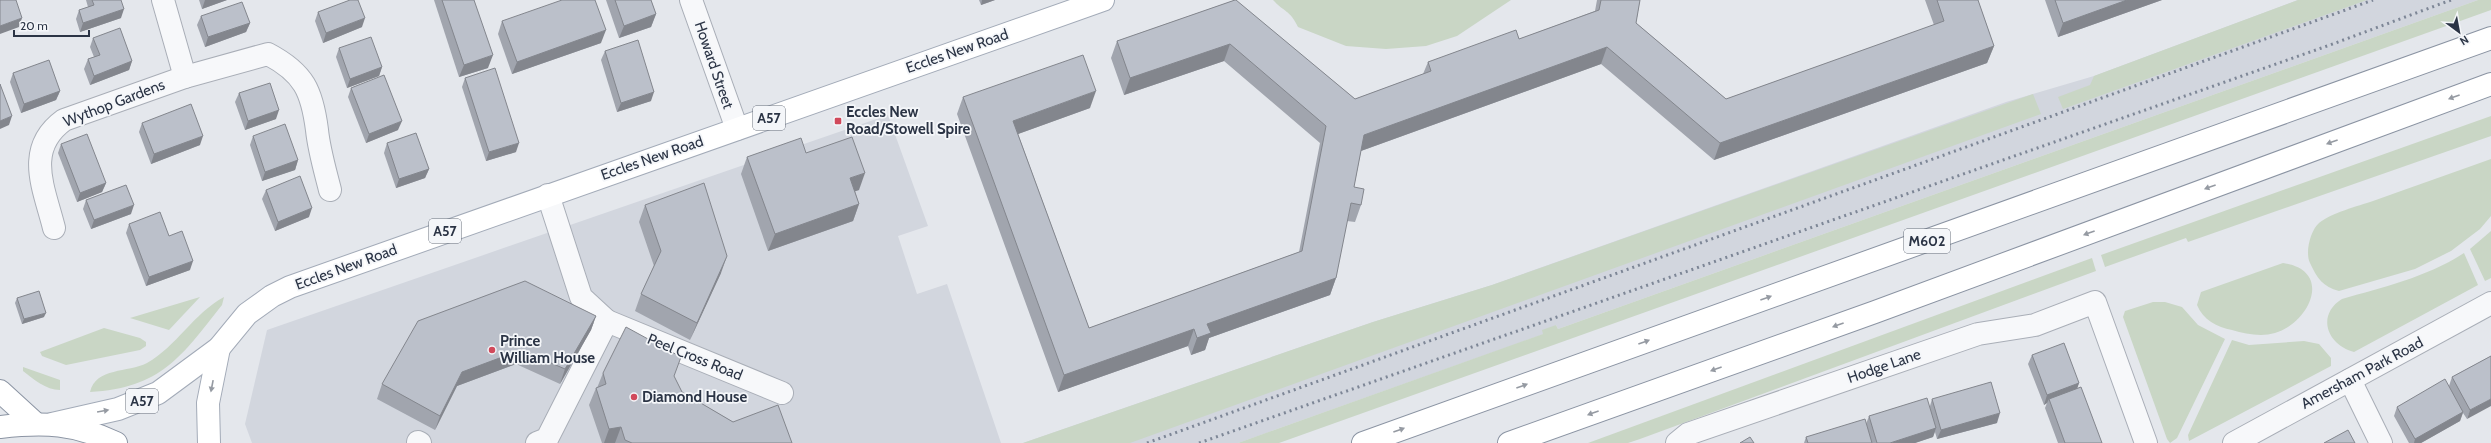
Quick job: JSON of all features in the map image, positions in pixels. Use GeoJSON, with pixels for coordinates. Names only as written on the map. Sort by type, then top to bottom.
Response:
{"type":"FeatureCollection","features":[{"type":"Feature","properties":{"kind":"main road","name":"Eccles New Road"},"geometry":{"type":"LineString","coordinates":[[43,423],[138,402],[174,383],[219,348],[247,314],[272,296],[290,287],[1103,0]]}},
{"type":"Feature","properties":{"kind":"main road","name":"M602"},"geometry":{"type":"LineString","coordinates":[[1363,443],[2491,38]]}},
{"type":"Feature","properties":{"kind":"main road"},"geometry":{"type":"LineString","coordinates":[[1509,443],[1882,310],[2491,84]]}},
{"type":"Feature","properties":{"kind":"main road","name":"Eccles New Road"},"geometry":{"type":"LineString","coordinates":[[210,443],[208,404],[219,348]]}},
{"type":"Feature","properties":{"kind":"main road"},"geometry":{"type":"LineString","coordinates":[[0,391],[43,423]]}},
{"type":"Feature","properties":{"kind":"main road"},"geometry":{"type":"LineString","coordinates":[[0,427],[43,423],[78,429],[116,443]]}},
{"type":"Feature","properties":{"kind":"street","name":"Wythop Gardens"},"geometry":{"type":"LineString","coordinates":[[163,0],[185,77]]}},
{"type":"Feature","properties":{"kind":"street","name":"Howard Street"},"geometry":{"type":"LineString","coordinates":[[691,0],[737,129]]}},
{"type":"Feature","properties":{"kind":"street","name":"Wythop Gardens"},"geometry":{"type":"LineString","coordinates":[[54,228],[39,170],[41,147],[50,132],[64,120],[185,77],[268,54],[282,62],[300,78],[312,98],[330,190]]}},
{"type":"Feature","properties":{"kind":"street","name":"Peel Cross Road"},"geometry":{"type":"LineString","coordinates":[[548,195],[581,296],[607,321],[782,393]]}},
{"type":"Feature","properties":{"kind":"street","name":"Hodge Lane"},"geometry":{"type":"LineString","coordinates":[[1677,443],[1688,434],[1978,334],[2035,325],[2095,302],[2146,443]]}},
{"type":"Feature","properties":{"kind":"street","name":"Amersham Park Road"},"geometry":{"type":"LineString","coordinates":[[2234,443],[2491,303]]}},
{"type":"Feature","properties":{"kind":"street"},"geometry":{"type":"LineString","coordinates":[[537,443],[547,439],[607,321]]}},
{"type":"Feature","properties":{"kind":"street"},"geometry":{"type":"LineString","coordinates":[[2350,380],[2381,443]]}},
{"type":"Feature","properties":{"kind":"shaded area"},"geometry":{"type":"Polygon","coordinates":[[[2298,0],[2478,0],[1558,329],[1556,325],[1544,334],[1238,443],[1023,443],[1373,322],[1492,285],[2006,102],[2094,76],[2298,0]]]}},
{"type":"Feature","properties":{"kind":"shaded area"},"geometry":{"type":"Polygon","coordinates":[[[888,115],[928,226],[898,236],[917,294],[947,284],[1001,443],[252,443],[245,424],[267,330],[888,115]]]}},
{"type":"Feature","properties":{"kind":"green space"},"geometry":{"type":"Polygon","coordinates":[[[1273,0],[1511,0],[1457,36],[1426,46],[1386,49],[1346,46],[1298,27],[1289,14],[1273,0]]]}},
{"type":"Feature","properties":{"kind":"green space"},"geometry":{"type":"Polygon","coordinates":[[[2298,0],[2367,0],[2063,109],[2058,97],[2090,85],[2094,76],[2298,0]]]}},
{"type":"Feature","properties":{"kind":"green space"},"geometry":{"type":"Polygon","coordinates":[[[2478,0],[2491,0],[2491,10],[1279,443],[1238,443],[1543,334],[1542,330],[1556,325],[1558,329],[2478,0]]]}},
{"type":"Feature","properties":{"kind":"green space"},"geometry":{"type":"Polygon","coordinates":[[[2033,94],[2041,114],[1130,443],[1023,443],[1373,322],[1492,285],[2033,94]]]}},
{"type":"Feature","properties":{"kind":"green space"},"geometry":{"type":"Polygon","coordinates":[[[2491,116],[2491,136],[2188,242],[2186,238],[2105,267],[2101,255],[2491,116]]]}},
{"type":"Feature","properties":{"kind":"green space"},"geometry":{"type":"Polygon","coordinates":[[[2491,159],[2491,216],[2480,229],[2451,251],[2415,269],[2339,291],[2329,287],[2318,277],[2310,263],[2308,248],[2313,231],[2324,219],[2345,210],[2491,159]]]}},
{"type":"Feature","properties":{"kind":"green space"},"geometry":{"type":"Polygon","coordinates":[[[2491,231],[2491,278],[2485,281],[2470,249],[2491,231]]]}},
{"type":"Feature","properties":{"kind":"green space"},"geometry":{"type":"Polygon","coordinates":[[[2464,253],[2478,285],[2354,352],[2337,343],[2331,336],[2327,321],[2329,313],[2342,299],[2389,286],[2420,275],[2435,269],[2464,253]]]}},
{"type":"Feature","properties":{"kind":"green space"},"geometry":{"type":"Polygon","coordinates":[[[2092,258],[2096,271],[1640,439],[1628,443],[1588,443],[2092,258]]]}},
{"type":"Feature","properties":{"kind":"green space"},"geometry":{"type":"Polygon","coordinates":[[[2283,263],[2298,268],[2308,275],[2312,285],[2311,296],[2307,308],[2288,327],[2275,333],[2259,335],[2226,329],[2207,319],[2197,305],[2201,292],[2283,263]]]}},
{"type":"Feature","properties":{"kind":"green space"},"geometry":{"type":"Polygon","coordinates":[[[200,297],[169,330],[130,318],[200,297]]]}},
{"type":"Feature","properties":{"kind":"green space"},"geometry":{"type":"Polygon","coordinates":[[[224,297],[222,305],[194,340],[167,366],[152,376],[135,384],[114,389],[90,392],[93,384],[106,374],[139,366],[158,356],[203,312],[224,297]]]}},
{"type":"Feature","properties":{"kind":"green space"},"geometry":{"type":"Polygon","coordinates":[[[2153,302],[2165,302],[2182,307],[2198,325],[2225,339],[2177,438],[2170,443],[2167,439],[2123,317],[2125,311],[2153,302]]]}},
{"type":"Feature","properties":{"kind":"green space"},"geometry":{"type":"Polygon","coordinates":[[[104,328],[140,338],[146,342],[146,346],[140,350],[66,365],[42,356],[40,352],[104,328]]]}},
{"type":"Feature","properties":{"kind":"green space"},"geometry":{"type":"Polygon","coordinates":[[[2232,340],[2249,345],[2304,341],[2319,344],[2331,358],[2331,366],[2189,441],[2188,435],[2232,340]]]}},
{"type":"Feature","properties":{"kind":"green space"},"geometry":{"type":"Polygon","coordinates":[[[23,367],[60,380],[60,390],[55,390],[40,384],[23,371],[23,367]]]}},
{"type":"Feature","properties":{"kind":"building"},"geometry":{"type":"Polygon","coordinates":[[[0,0],[16,0],[22,18],[0,26],[0,0]]]}},
{"type":"Feature","properties":{"kind":"building"},"geometry":{"type":"Polygon","coordinates":[[[92,0],[121,0],[124,9],[83,23],[79,10],[94,5],[92,0]]]}},
{"type":"Feature","properties":{"kind":"building"},"geometry":{"type":"Polygon","coordinates":[[[350,0],[358,0],[365,18],[326,33],[318,12],[350,0]]]}},
{"type":"Feature","properties":{"kind":"building"},"geometry":{"type":"Polygon","coordinates":[[[442,0],[474,0],[493,55],[464,65],[442,0]]]}},
{"type":"Feature","properties":{"kind":"building"},"geometry":{"type":"Polygon","coordinates":[[[562,0],[595,0],[606,30],[517,62],[502,21],[562,0]]]}},
{"type":"Feature","properties":{"kind":"building"},"geometry":{"type":"Polygon","coordinates":[[[615,0],[651,0],[656,14],[624,26],[615,0]]]}},
{"type":"Feature","properties":{"kind":"building"},"geometry":{"type":"Polygon","coordinates":[[[1235,0],[1355,99],[1431,71],[1428,62],[1516,30],[1519,39],[1599,10],[1601,0],[1640,0],[1636,23],[1726,99],[1944,21],[1937,0],[1978,0],[1994,46],[1720,143],[1607,47],[1364,135],[1354,187],[1364,189],[1361,205],[1351,203],[1336,278],[1207,324],[1211,333],[1197,338],[1194,329],[1064,375],[963,97],[1083,55],[1096,91],[1013,121],[1089,328],[1302,251],[1326,126],[1230,44],[1130,78],[1117,41],[1235,0]]]}},
{"type":"Feature","properties":{"kind":"building"},"geometry":{"type":"Polygon","coordinates":[[[2055,0],[2127,0],[2063,23],[2055,0]]]}},
{"type":"Feature","properties":{"kind":"building"},"geometry":{"type":"Polygon","coordinates":[[[242,2],[250,23],[208,37],[201,16],[242,2]]]}},
{"type":"Feature","properties":{"kind":"building"},"geometry":{"type":"Polygon","coordinates":[[[120,28],[132,61],[94,76],[88,59],[100,55],[93,38],[120,28]]]}},
{"type":"Feature","properties":{"kind":"building"},"geometry":{"type":"Polygon","coordinates":[[[371,37],[382,67],[350,79],[339,48],[371,37]]]}},
{"type":"Feature","properties":{"kind":"building"},"geometry":{"type":"Polygon","coordinates":[[[638,40],[654,92],[621,103],[605,51],[638,40]]]}},
{"type":"Feature","properties":{"kind":"building"},"geometry":{"type":"Polygon","coordinates":[[[49,60],[60,91],[24,104],[13,73],[49,60]]]}},
{"type":"Feature","properties":{"kind":"building"},"geometry":{"type":"Polygon","coordinates":[[[495,68],[519,143],[489,152],[465,78],[495,68]]]}},
{"type":"Feature","properties":{"kind":"building"},"geometry":{"type":"Polygon","coordinates":[[[384,75],[402,121],[369,134],[351,88],[384,75]]]}},
{"type":"Feature","properties":{"kind":"building"},"geometry":{"type":"Polygon","coordinates":[[[270,83],[279,110],[248,121],[239,93],[270,83]]]}},
{"type":"Feature","properties":{"kind":"building"},"geometry":{"type":"Polygon","coordinates":[[[0,84],[12,116],[0,121],[0,84]]]}},
{"type":"Feature","properties":{"kind":"building"},"geometry":{"type":"Polygon","coordinates":[[[191,104],[203,136],[154,154],[142,123],[191,104]]]}},
{"type":"Feature","properties":{"kind":"building"},"geometry":{"type":"Polygon","coordinates":[[[285,124],[298,160],[265,172],[253,136],[285,124]]]}},
{"type":"Feature","properties":{"kind":"building"},"geometry":{"type":"Polygon","coordinates":[[[416,133],[429,169],[399,179],[387,143],[416,133]]]}},
{"type":"Feature","properties":{"kind":"building"},"geometry":{"type":"Polygon","coordinates":[[[87,134],[106,183],[80,193],[61,144],[87,134]]]}},
{"type":"Feature","properties":{"kind":"building"},"geometry":{"type":"Polygon","coordinates":[[[852,137],[865,173],[850,178],[859,204],[775,234],[747,157],[801,138],[806,153],[852,137]]]}},
{"type":"Feature","properties":{"kind":"building"},"geometry":{"type":"Polygon","coordinates":[[[300,176],[312,208],[278,222],[266,190],[300,176]]]}},
{"type":"Feature","properties":{"kind":"building"},"geometry":{"type":"Polygon","coordinates":[[[704,183],[727,256],[697,323],[641,294],[661,251],[645,205],[704,183]]]}},
{"type":"Feature","properties":{"kind":"building"},"geometry":{"type":"Polygon","coordinates":[[[126,185],[134,205],[94,220],[86,200],[126,185]]]}},
{"type":"Feature","properties":{"kind":"building"},"geometry":{"type":"Polygon","coordinates":[[[160,212],[169,236],[182,231],[193,261],[149,277],[129,224],[160,212]]]}},
{"type":"Feature","properties":{"kind":"building","name":"Prince William House"},"geometry":{"type":"Polygon","coordinates":[[[525,281],[596,316],[565,369],[521,350],[462,372],[440,416],[382,384],[418,321],[525,281]]]}},
{"type":"Feature","properties":{"kind":"building"},"geometry":{"type":"Polygon","coordinates":[[[39,291],[46,313],[24,319],[17,298],[39,291]]]}},
{"type":"Feature","properties":{"kind":"building","name":"Diamond House"},"geometry":{"type":"Polygon","coordinates":[[[626,327],[681,357],[674,376],[682,392],[733,422],[778,405],[792,443],[632,443],[625,440],[621,427],[609,429],[596,388],[606,384],[603,373],[626,327]]]}},
{"type":"Feature","properties":{"kind":"building"},"geometry":{"type":"Polygon","coordinates":[[[2064,343],[2079,383],[2047,395],[2032,355],[2064,343]]]}},
{"type":"Feature","properties":{"kind":"building"},"geometry":{"type":"Polygon","coordinates":[[[2491,356],[2491,399],[2470,410],[2452,377],[2491,356]]]}},
{"type":"Feature","properties":{"kind":"building"},"geometry":{"type":"Polygon","coordinates":[[[2445,379],[2463,412],[2415,439],[2397,407],[2445,379]]]}},
{"type":"Feature","properties":{"kind":"building"},"geometry":{"type":"Polygon","coordinates":[[[1991,382],[2000,413],[1941,430],[1932,399],[1991,382]]]}},
{"type":"Feature","properties":{"kind":"building"},"geometry":{"type":"Polygon","coordinates":[[[2081,387],[2102,443],[2065,443],[2049,399],[2081,387]]]}},
{"type":"Feature","properties":{"kind":"building"},"geometry":{"type":"Polygon","coordinates":[[[1927,398],[1936,428],[1890,443],[1877,443],[1869,416],[1927,398]]]}},
{"type":"Feature","properties":{"kind":"building"},"geometry":{"type":"Polygon","coordinates":[[[1865,419],[1872,443],[1808,443],[1806,437],[1865,419]]]}},
{"type":"Feature","properties":{"kind":"building"},"geometry":{"type":"Polygon","coordinates":[[[2348,430],[2355,443],[2324,443],[2348,430]]]}},
{"type":"Feature","properties":{"kind":"building"},"geometry":{"type":"Polygon","coordinates":[[[1750,437],[1754,443],[1740,443],[1750,437]]]}},
{"type":"Feature","properties":{"kind":"railway"},"geometry":{"type":"LineString","coordinates":[[1147,443],[2373,0]]}},
{"type":"Feature","properties":{"kind":"railway"},"geometry":{"type":"LineString","coordinates":[[1199,443],[2330,45],[2451,0]]}},
{"type":"Feature","properties":{"kind":"place","name":"Eccles New Road/Stowell Spire"},"geometry":{"type":"Point","coordinates":[838,121]}},
{"type":"Feature","properties":{"kind":"place","name":"Prince William House"},"geometry":{"type":"Point","coordinates":[492,350]}},
{"type":"Feature","properties":{"kind":"place","name":"Diamond House"},"geometry":{"type":"Point","coordinates":[634,397]}}]}
